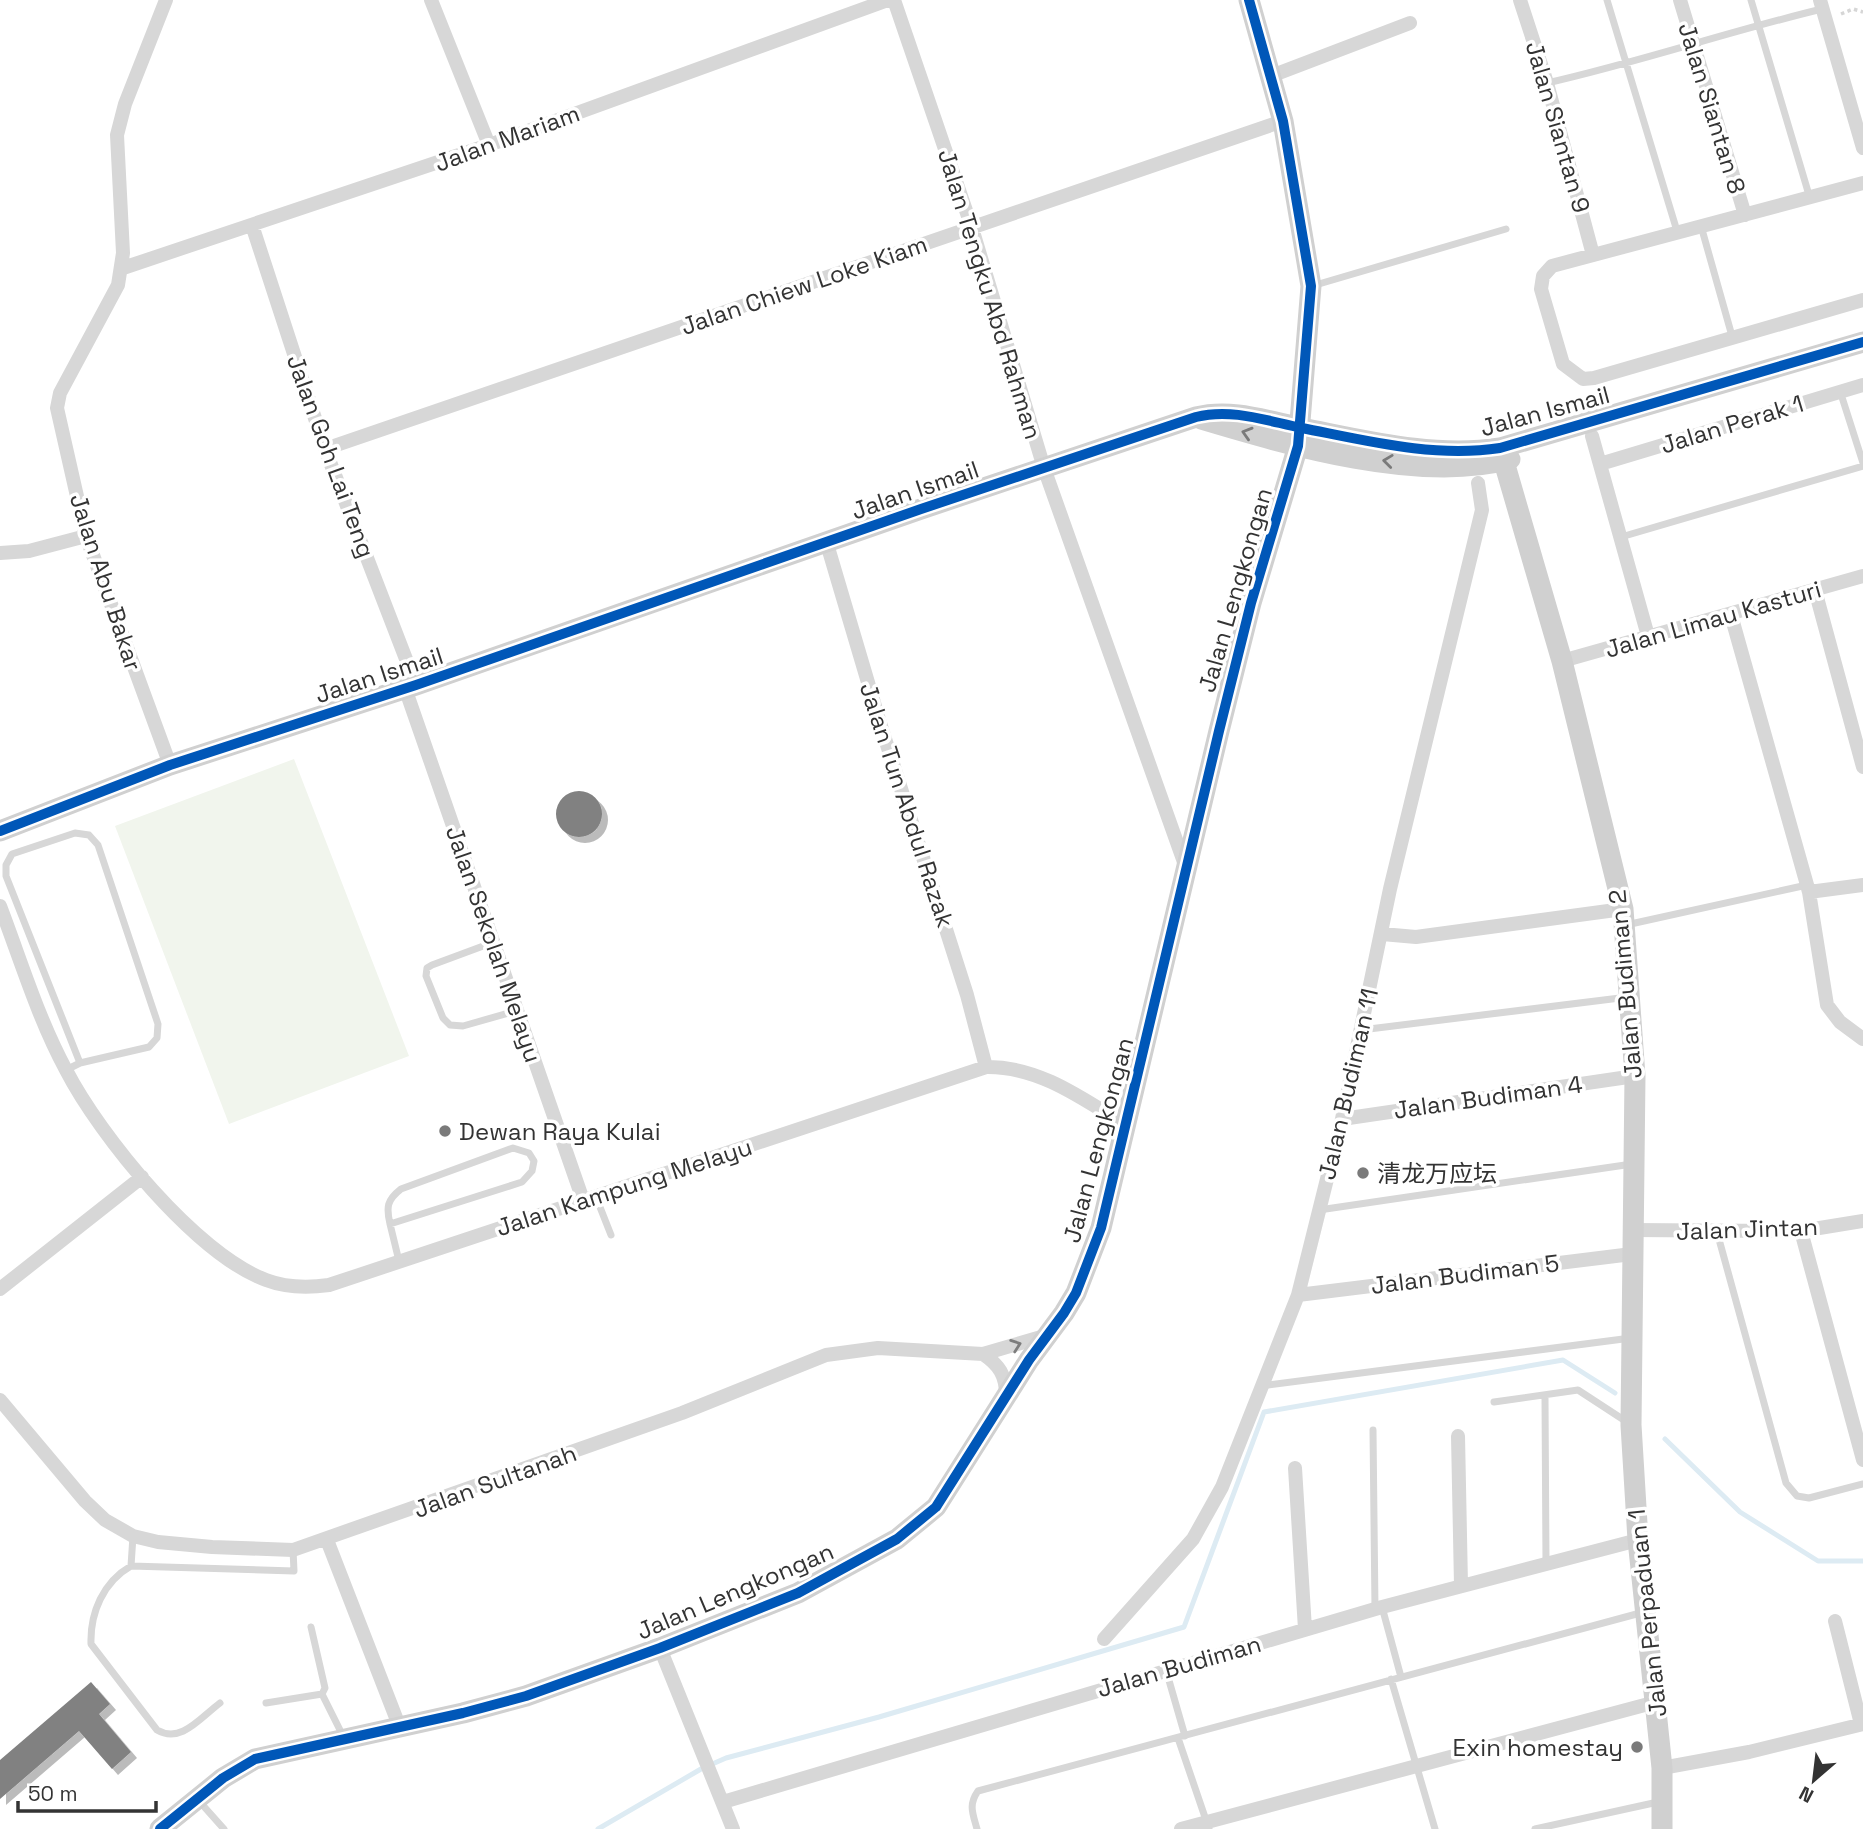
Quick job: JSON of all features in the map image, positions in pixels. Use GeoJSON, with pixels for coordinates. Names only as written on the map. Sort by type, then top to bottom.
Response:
{"type":"FeatureCollection","features":[{"type":"Feature","properties":{"kind":"street","name":"Jalan Abu Bakar"},"geometry":{"type":"LineString","coordinates":[[166,0],[125,104],[117,135],[123,268],[111,299],[60,393],[57,408],[86,536],[170,765]]}},
{"type":"Feature","properties":{"kind":"street"},"geometry":{"type":"LineString","coordinates":[[430,0],[489,145]]}},
{"type":"Feature","properties":{"kind":"street","name":"Jalan Mariam"},"geometry":{"type":"LineString","coordinates":[[123,268],[489,145],[888,0]]}},
{"type":"Feature","properties":{"kind":"street","name":"Jalan Tengku Abd Rahman"},"geometry":{"type":"LineString","coordinates":[[894,0],[972,228],[1044,468],[1185,865]]}},
{"type":"Feature","properties":{"kind":"street","name":"Jalan Lengkongan"},"geometry":{"type":"LineString","coordinates":[[160,1829],[197,1797],[255,1759],[400,1728],[526,1696],[581,1674],[660,1648],[798,1593],[897,1539],[936,1507],[1076,1293],[1101,1228],[1127,1126],[1185,865],[1251,604],[1299,437],[1311,286],[1283,121],[1249,0]]}},
{"type":"Feature","properties":{"kind":"street","name":"Jalan Siantan 9"},"geometry":{"type":"LineString","coordinates":[[1520,0],[1547,83],[1593,255]]}},
{"type":"Feature","properties":{"kind":"street","name":"Jalan Siantan 8"},"geometry":{"type":"LineString","coordinates":[[1679,0],[1745,215]]}},
{"type":"Feature","properties":{"kind":"street"},"geometry":{"type":"LineString","coordinates":[[1823,10],[1863,148]]}},
{"type":"Feature","properties":{"kind":"street"},"geometry":{"type":"LineString","coordinates":[[1271,76],[1410,23]]}},
{"type":"Feature","properties":{"kind":"street","name":"Jalan Chiew Loke Kiam"},"geometry":{"type":"LineString","coordinates":[[325,449],[1283,121]]}},
{"type":"Feature","properties":{"kind":"street"},"geometry":{"type":"LineString","coordinates":[[1863,183],[1552,266],[1543,276],[1541,289],[1563,364],[1570,372],[1583,379],[1863,300]]}},
{"type":"Feature","properties":{"kind":"street","name":"Jalan Goh Lai Teng"},"geometry":{"type":"LineString","coordinates":[[253,225],[325,449],[410,687]]}},
{"type":"Feature","properties":{"kind":"street","name":"Jalan Ismail"},"geometry":{"type":"LineString","coordinates":[[0,831],[170,765],[410,687],[1196,417],[1299,437],[1413,465],[1478,466],[1502,454],[1863,342]]}},
{"type":"Feature","properties":{"kind":"street","name":"Jalan Ismail"},"geometry":{"type":"LineString","coordinates":[[1502,454],[1592,436],[1863,356]]}},
{"type":"Feature","properties":{"kind":"street","name":"Jalan Perak 1"},"geometry":{"type":"LineString","coordinates":[[1600,464],[1863,385]]}},
{"type":"Feature","properties":{"kind":"street"},"geometry":{"type":"LineString","coordinates":[[1592,436],[1648,636]]}},
{"type":"Feature","properties":{"kind":"street","name":"Jalan Budiman 2"},"geometry":{"type":"LineString","coordinates":[[1502,454],[1562,661],[1623,917],[1635,1076],[1631,1396]]}},
{"type":"Feature","properties":{"kind":"street","name":"Jalan Budiman 11"},"geometry":{"type":"LineString","coordinates":[[1104,1639],[1193,1539],[1222,1487],[1298,1295],[1342,1119],[1417,774],[1482,510],[1478,483]]}},
{"type":"Feature","properties":{"kind":"street"},"geometry":{"type":"LineString","coordinates":[[0,553],[29,551],[86,536]]}},
{"type":"Feature","properties":{"kind":"street","name":"Jalan Tun Abdul Razak"},"geometry":{"type":"LineString","coordinates":[[827,544],[880,723],[967,995],[986,1066]]}},
{"type":"Feature","properties":{"kind":"street","name":"Jalan Limau Kasturi"},"geometry":{"type":"LineString","coordinates":[[1562,661],[1863,576]]}},
{"type":"Feature","properties":{"kind":"street"},"geometry":{"type":"LineString","coordinates":[[1815,590],[1863,767]]}},
{"type":"Feature","properties":{"kind":"street"},"geometry":{"type":"LineString","coordinates":[[1731,615],[1808,889],[1827,1005],[1840,1022],[1863,1040]]}},
{"type":"Feature","properties":{"kind":"street","name":"Jalan Sekolah Melayu"},"geometry":{"type":"LineString","coordinates":[[410,687],[516,1011],[590,1199]]}},
{"type":"Feature","properties":{"kind":"street"},"geometry":{"type":"LineString","coordinates":[[1808,889],[1863,885]]}},
{"type":"Feature","properties":{"kind":"street","name":"Jalan Kampung Melayu"},"geometry":{"type":"LineString","coordinates":[[0,906],[41,1016],[66,1070],[89,1108],[142,1177],[204,1241],[236,1265],[266,1280],[300,1289],[329,1285],[986,1066],[1009,1066],[1051,1081],[1127,1126]]}},
{"type":"Feature","properties":{"kind":"street"},"geometry":{"type":"LineString","coordinates":[[1382,934],[1416,937],[1623,917]]}},
{"type":"Feature","properties":{"kind":"street","name":"Jalan Budiman 4"},"geometry":{"type":"LineString","coordinates":[[1342,1119],[1635,1076]]}},
{"type":"Feature","properties":{"kind":"street"},"geometry":{"type":"LineString","coordinates":[[0,1289],[142,1177]]}},
{"type":"Feature","properties":{"kind":"street","name":"Jalan Jintan"},"geometry":{"type":"LineString","coordinates":[[1631,1230],[1801,1231],[1863,1221]]}},
{"type":"Feature","properties":{"kind":"street"},"geometry":{"type":"LineString","coordinates":[[1801,1231],[1863,1460]]}},
{"type":"Feature","properties":{"kind":"street","name":"Jalan Budiman 5"},"geometry":{"type":"LineString","coordinates":[[1298,1295],[1632,1254]]}},
{"type":"Feature","properties":{"kind":"street","name":"Jalan Sultanah"},"geometry":{"type":"LineString","coordinates":[[0,1400],[85,1501],[105,1520],[133,1536],[158,1542],[212,1547],[293,1550],[682,1413],[826,1355],[878,1348],[983,1354],[1048,1335]]}},
{"type":"Feature","properties":{"kind":"street"},"geometry":{"type":"LineString","coordinates":[[983,1354],[996,1363],[1003,1373],[1006,1399]]}},
{"type":"Feature","properties":{"kind":"street","name":"Jalan Perpaduan 1"},"geometry":{"type":"LineString","coordinates":[[1631,1396],[1637,1540],[1662,1768],[1662,1829]]}},
{"type":"Feature","properties":{"kind":"street"},"geometry":{"type":"LineString","coordinates":[[1458,1436],[1461,1585]]}},
{"type":"Feature","properties":{"kind":"street"},"geometry":{"type":"LineString","coordinates":[[1295,1468],[1305,1629]]}},
{"type":"Feature","properties":{"kind":"street"},"geometry":{"type":"LineString","coordinates":[[327,1540],[400,1728]]}},
{"type":"Feature","properties":{"kind":"street","name":"Jalan Budiman"},"geometry":{"type":"LineString","coordinates":[[723,1802],[1305,1629],[1461,1585],[1637,1540]]}},
{"type":"Feature","properties":{"kind":"street"},"geometry":{"type":"LineString","coordinates":[[1662,1768],[1749,1752],[1862,1724],[1835,1621]]}},
{"type":"Feature","properties":{"kind":"street"},"geometry":{"type":"LineString","coordinates":[[660,1648],[733,1829]]}},
{"type":"Feature","properties":{"kind":"street"},"geometry":{"type":"LineString","coordinates":[[1181,1829],[1208,1826],[1416,1766],[1656,1702]]}},
{"type":"Feature","properties":{"kind":"lane"},"geometry":{"type":"LineString","coordinates":[[1607,0],[1677,231]]}},
{"type":"Feature","properties":{"kind":"lane"},"geometry":{"type":"LineString","coordinates":[[1751,0],[1810,195]]}},
{"type":"Feature","properties":{"kind":"lane"},"geometry":{"type":"LineString","coordinates":[[1547,83],[1628,65],[1757,24],[1823,10]]}},
{"type":"Feature","properties":{"kind":"lane"},"geometry":{"type":"LineString","coordinates":[[1701,226],[1732,337]]}},
{"type":"Feature","properties":{"kind":"lane"},"geometry":{"type":"LineString","coordinates":[[1311,286],[1506,229]]}},
{"type":"Feature","properties":{"kind":"lane"},"geometry":{"type":"LineString","coordinates":[[1620,537],[1863,464],[1840,391]]}},
{"type":"Feature","properties":{"kind":"lane"},"geometry":{"type":"LineString","coordinates":[[66,1070],[80,1063],[149,1047],[157,1038],[158,1024],[98,845],[89,835],[75,833],[12,854],[6,864],[6,876],[80,1063]]}},
{"type":"Feature","properties":{"kind":"lane"},"geometry":{"type":"LineString","coordinates":[[1623,917],[1808,889]]}},
{"type":"Feature","properties":{"kind":"lane"},"geometry":{"type":"LineString","coordinates":[[495,942],[432,965],[427,968],[426,976],[443,1018],[450,1025],[463,1027],[516,1011]]}},
{"type":"Feature","properties":{"kind":"lane"},"geometry":{"type":"LineString","coordinates":[[1361,1030],[1629,997]]}},
{"type":"Feature","properties":{"kind":"lane"},"geometry":{"type":"LineString","coordinates":[[390,1224],[522,1182],[532,1171],[534,1161],[529,1153],[513,1148],[401,1189],[389,1198],[390,1224],[399,1262]]}},
{"type":"Feature","properties":{"kind":"lane"},"geometry":{"type":"LineString","coordinates":[[1319,1210],[1633,1164]]}},
{"type":"Feature","properties":{"kind":"lane"},"geometry":{"type":"LineString","coordinates":[[590,1199],[611,1235]]}},
{"type":"Feature","properties":{"kind":"lane"},"geometry":{"type":"LineString","coordinates":[[1717,1232],[1786,1483],[1797,1496],[1810,1498],[1863,1484]]}},
{"type":"Feature","properties":{"kind":"lane"},"geometry":{"type":"LineString","coordinates":[[1262,1386],[1632,1338]]}},
{"type":"Feature","properties":{"kind":"lane"},"geometry":{"type":"LineString","coordinates":[[1494,1402],[1578,1390],[1631,1425]]}},
{"type":"Feature","properties":{"kind":"lane"},"geometry":{"type":"LineString","coordinates":[[1545,1396],[1546,1563]]}},
{"type":"Feature","properties":{"kind":"lane"},"geometry":{"type":"LineString","coordinates":[[1373,1430],[1379,1609],[1401,1676]]}},
{"type":"Feature","properties":{"kind":"lane"},"geometry":{"type":"LineString","coordinates":[[131,1566],[133,1536]]}},
{"type":"Feature","properties":{"kind":"lane"},"geometry":{"type":"LineString","coordinates":[[220,1703],[178,1736],[169,1737],[157,1730],[91,1644],[91,1627],[100,1600],[110,1582],[131,1566],[294,1571],[293,1550]]}},
{"type":"Feature","properties":{"kind":"lane"},"geometry":{"type":"LineString","coordinates":[[977,1829],[971,1800],[978,1791],[1646,1611]]}},
{"type":"Feature","properties":{"kind":"lane"},"geometry":{"type":"LineString","coordinates":[[311,1626],[325,1688],[322,1694]]}},
{"type":"Feature","properties":{"kind":"lane"},"geometry":{"type":"LineString","coordinates":[[1166,1670],[1208,1826]]}},
{"type":"Feature","properties":{"kind":"lane"},"geometry":{"type":"LineString","coordinates":[[1391,1679],[1435,1829]]}},
{"type":"Feature","properties":{"kind":"lane"},"geometry":{"type":"LineString","coordinates":[[267,1703],[322,1694]]}},
{"type":"Feature","properties":{"kind":"lane"},"geometry":{"type":"LineString","coordinates":[[322,1694],[345,1740]]}},
{"type":"Feature","properties":{"kind":"lane"},"geometry":{"type":"LineString","coordinates":[[197,1797],[224,1829]]}},
{"type":"Feature","properties":{"kind":"lane"},"geometry":{"type":"LineString","coordinates":[[1535,1829],[1662,1801]]}},
{"type":"Feature","properties":{"kind":"path"},"geometry":{"type":"LineString","coordinates":[[1823,10],[1853,9],[1863,12]]}},
{"type":"Feature","properties":{"kind":"shaded area"},"geometry":{"type":"Polygon","coordinates":[[[294,759],[409,1056],[229,1124],[115,826],[294,759]]]}},
{"type":"Feature","properties":{"kind":"building"},"geometry":{"type":"Polygon","coordinates":[[[579,791],[596,797],[602,814],[596,831],[579,837],[562,831],[556,814],[562,797],[579,791]]]}},
{"type":"Feature","properties":{"kind":"building"},"geometry":{"type":"Polygon","coordinates":[[[91,1682],[110,1704],[99,1714],[131,1752],[112,1769],[79,1731],[0,1799],[0,1760],[91,1682]]]}},
{"type":"Feature","properties":{"kind":"waterway"},"geometry":{"type":"LineString","coordinates":[[598,1829],[701,1769],[726,1758],[879,1717],[1184,1627],[1264,1412],[1563,1360],[1615,1393]]}},
{"type":"Feature","properties":{"kind":"waterway"},"geometry":{"type":"LineString","coordinates":[[1665,1439],[1740,1512],[1818,1561],[1863,1561]]}},
{"type":"Feature","properties":{"kind":"cycle path"},"geometry":{"type":"LineString","coordinates":[[160,1829],[223,1778],[255,1759],[463,1713],[526,1696],[660,1648],[798,1593],[897,1539],[936,1507],[1029,1360],[1076,1293],[1101,1228],[1251,603],[1298,446],[1311,286],[1283,121],[1249,0]]}},
{"type":"Feature","properties":{"kind":"cycle path"},"geometry":{"type":"LineString","coordinates":[[0,831],[170,765],[416,685],[921,509],[1196,417],[1236,415],[1401,447],[1475,451],[1500,448],[1863,342]]}},
{"type":"Feature","properties":{"kind":"place","name":"Dewan Raya Kulai"},"geometry":{"type":"Point","coordinates":[445,1131]}},
{"type":"Feature","properties":{"kind":"place","name":"清龙万应坛"},"geometry":{"type":"Point","coordinates":[1363,1173]}},
{"type":"Feature","properties":{"kind":"place","name":"Exin homestay"},"geometry":{"type":"Point","coordinates":[1637,1747]}}]}
